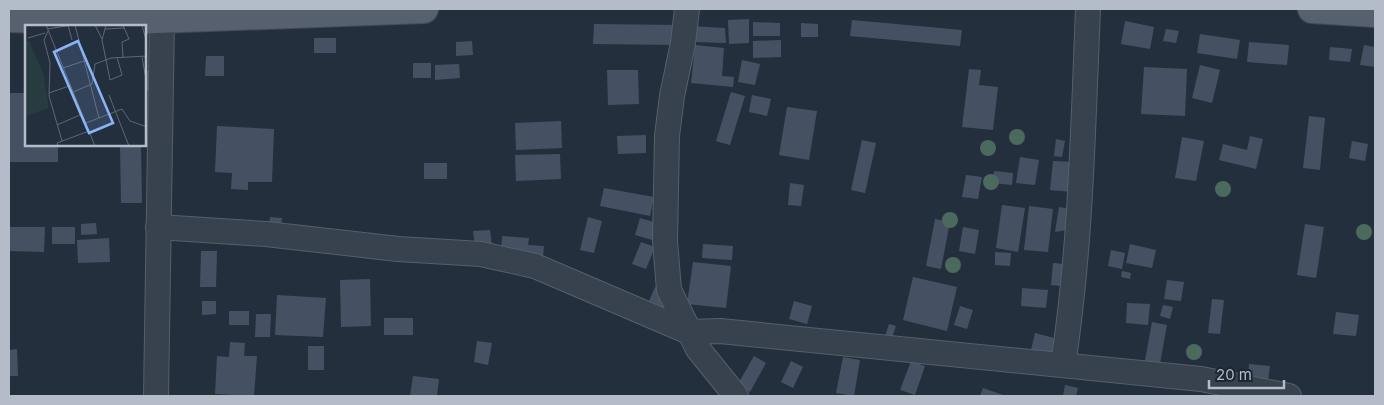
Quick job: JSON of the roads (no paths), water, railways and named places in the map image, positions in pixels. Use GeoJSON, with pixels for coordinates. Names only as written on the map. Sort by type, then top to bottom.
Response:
{"type":"FeatureCollection","features":[{"type":"Feature","properties":{"kind":"main road"},"geometry":{"type":"LineString","coordinates":[[9,18],[40,14],[104,21],[317,11],[424,9]]}},
{"type":"Feature","properties":{"kind":"main road"},"geometry":{"type":"LineString","coordinates":[[1323,9],[1375,13]]}},
{"type":"Feature","properties":{"kind":"street"},"geometry":{"type":"LineString","coordinates":[[687,9],[684,42],[672,96],[667,136],[665,241],[669,290],[698,349],[736,396]]}},
{"type":"Feature","properties":{"kind":"street"},"geometry":{"type":"LineString","coordinates":[[1063,365],[1072,310],[1079,214],[1088,9]]}},
{"type":"Feature","properties":{"kind":"street"},"geometry":{"type":"LineString","coordinates":[[156,396],[162,19]]}},
{"type":"Feature","properties":{"kind":"street"},"geometry":{"type":"LineString","coordinates":[[158,226],[266,234],[398,249],[481,254],[535,266],[688,332],[720,332],[1063,365],[1201,380],[1289,396]]}}]}
